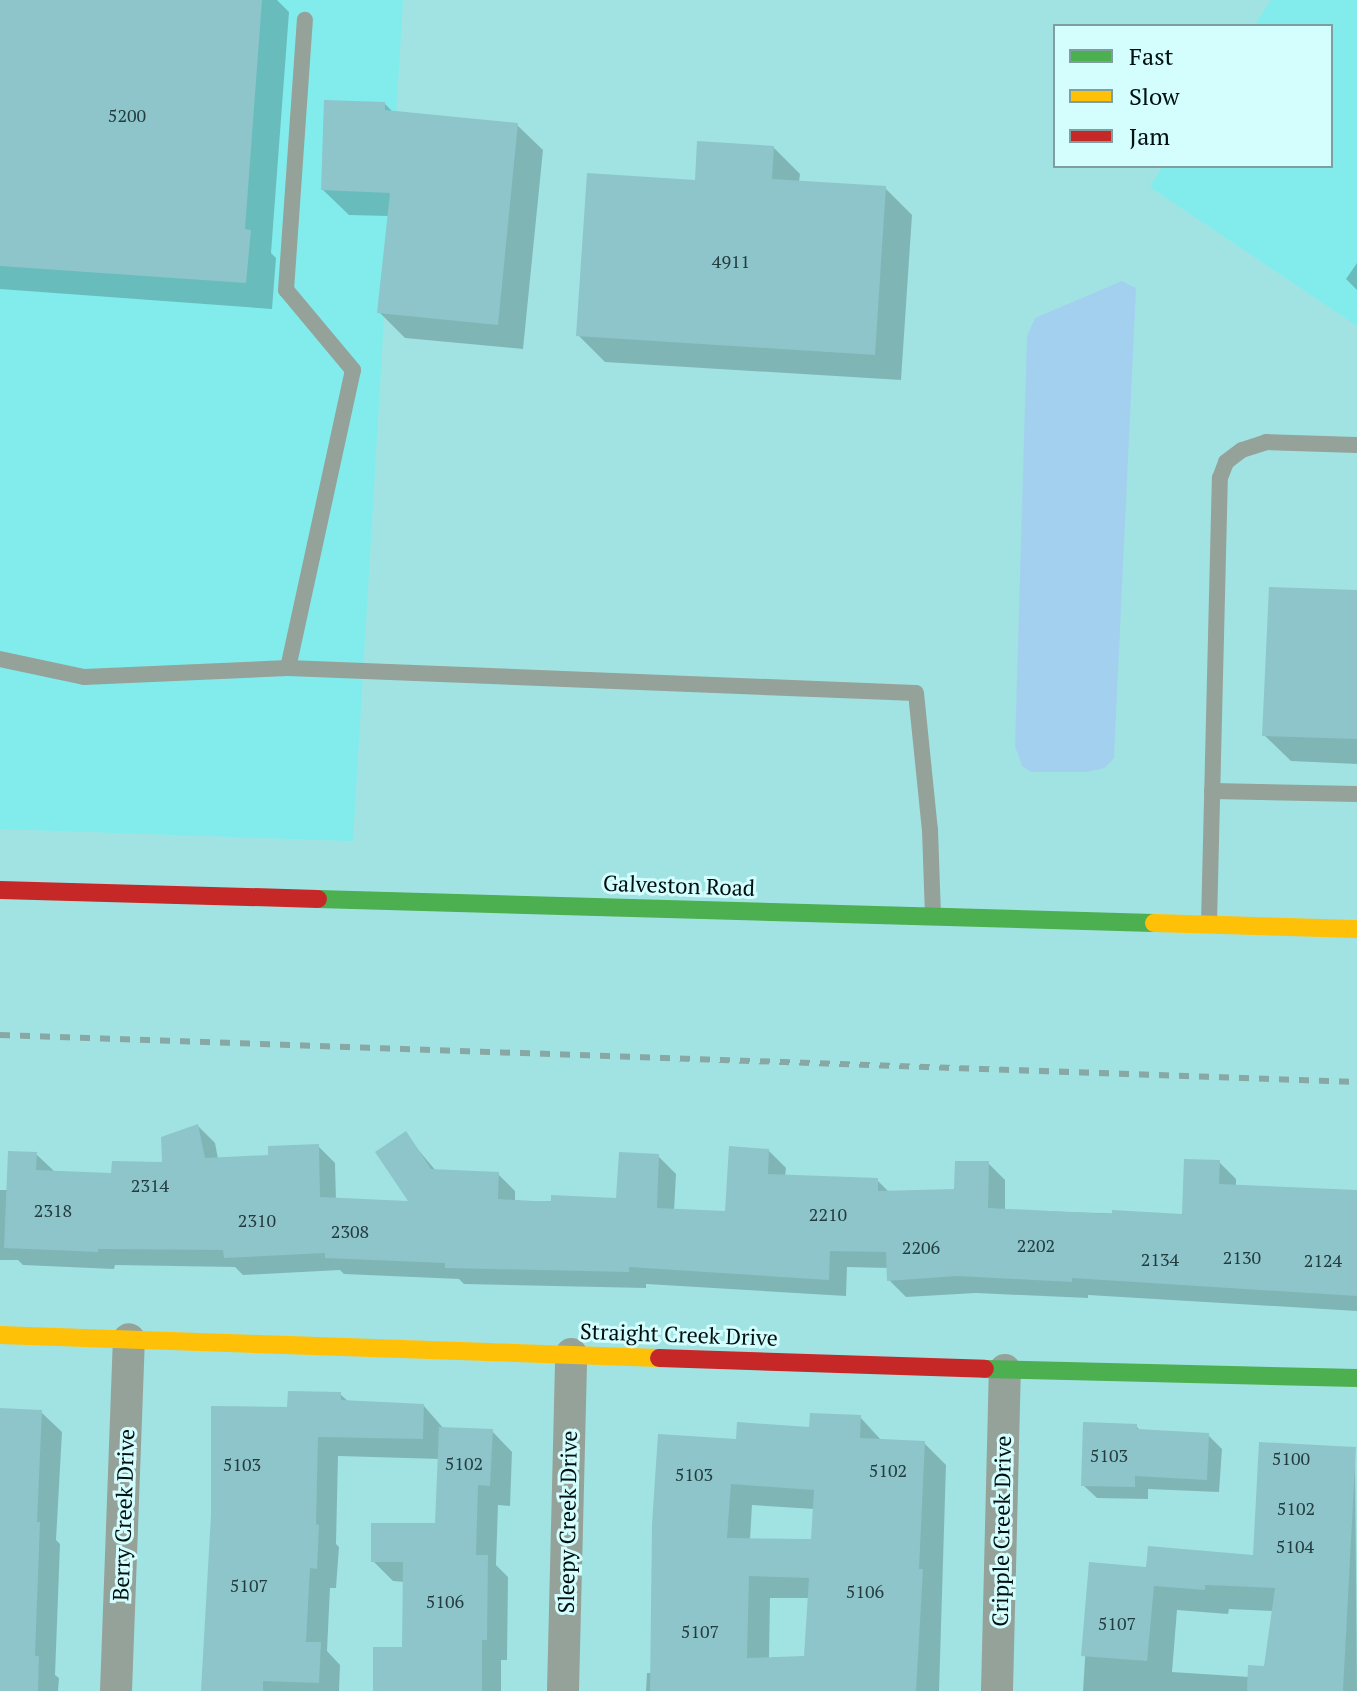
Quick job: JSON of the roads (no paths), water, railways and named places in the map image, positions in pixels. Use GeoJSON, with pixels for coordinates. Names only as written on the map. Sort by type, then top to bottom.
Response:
{"type":"FeatureCollection","features":[{"type":"Feature","properties":{"kind":"street","name":"Galveston Road"},"geometry":{"type":"LineString","coordinates":[[0,890],[1357,929]]}},
{"type":"Feature","properties":{"kind":"street","name":"Straight Creek Drive"},"geometry":{"type":"LineString","coordinates":[[0,1335],[1005,1370],[1357,1378]]}},
{"type":"Feature","properties":{"kind":"street","name":"Berry Creek Drive"},"geometry":{"type":"LineString","coordinates":[[116,1691],[129,1339]]}},
{"type":"Feature","properties":{"kind":"street","name":"Sleepy Creek Drive"},"geometry":{"type":"LineString","coordinates":[[563,1691],[571,1354]]}},
{"type":"Feature","properties":{"kind":"street","name":"Cripple Creek Drive"},"geometry":{"type":"LineString","coordinates":[[997,1691],[1005,1370]]}},
{"type":"Feature","properties":{"kind":"lane"},"geometry":{"type":"LineString","coordinates":[[288,668],[353,370],[286,290],[305,20]]}},
{"type":"Feature","properties":{"kind":"lane"},"geometry":{"type":"LineString","coordinates":[[1209,925],[1220,478],[1226,462],[1266,442],[1357,445]]}},
{"type":"Feature","properties":{"kind":"lane"},"geometry":{"type":"LineString","coordinates":[[0,659],[84,677],[288,668],[916,693],[930,830],[933,917]]}},
{"type":"Feature","properties":{"kind":"lane"},"geometry":{"type":"LineString","coordinates":[[1212,791],[1357,794]]}},
{"type":"Feature","properties":{"kind":"railway"},"geometry":{"type":"LineString","coordinates":[[0,1035],[1357,1082]]}}]}
